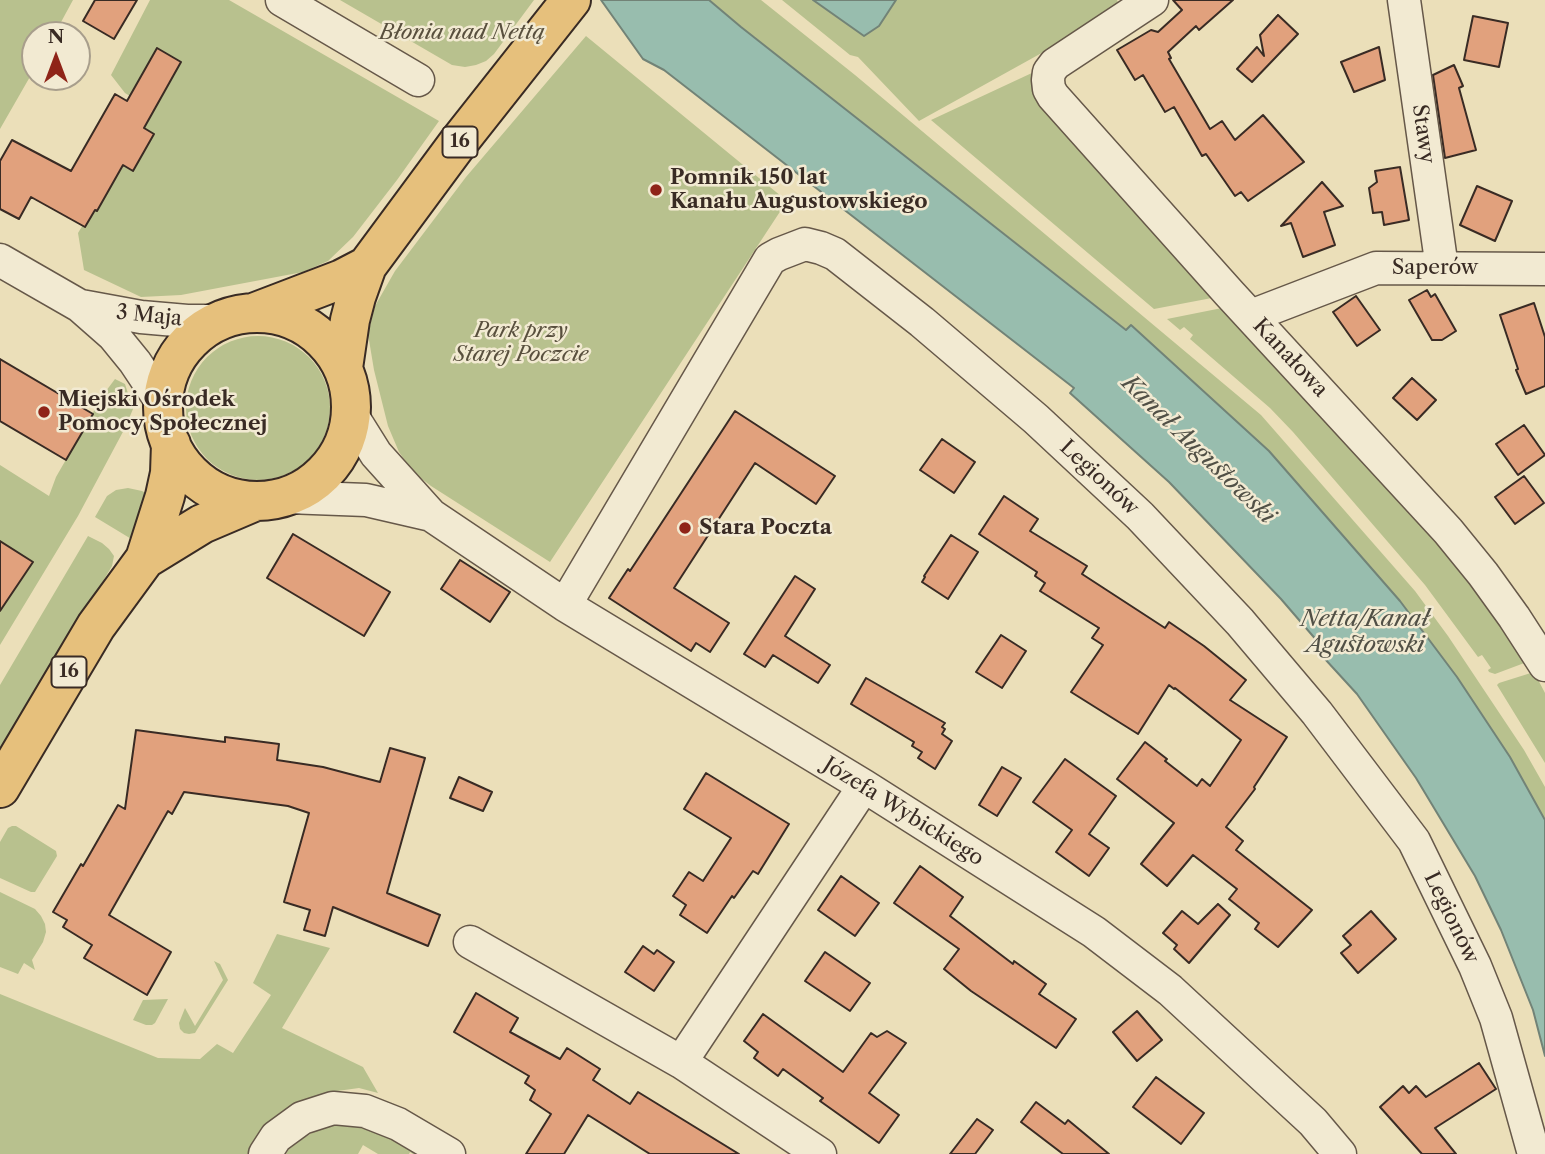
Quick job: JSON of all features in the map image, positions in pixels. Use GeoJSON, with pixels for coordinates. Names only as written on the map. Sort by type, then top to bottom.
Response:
{"type":"FeatureCollection","features":[{"type":"Feature","properties":{"kind":"main road","name":"16"},"geometry":{"type":"LineString","coordinates":[[343,368],[356,297],[367,266],[458,143],[564,10]]}},
{"type":"Feature","properties":{"kind":"main road","name":"16"},"geometry":{"type":"LineString","coordinates":[[236,317],[342,279],[367,266]]}},
{"type":"Feature","properties":{"kind":"main road"},"geometry":{"type":"LineString","coordinates":[[276,315],[297,321],[316,333],[332,349],[343,368],[350,390],[351,414],[344,445],[326,471],[301,491],[271,499],[229,497],[205,485],[191,474],[170,444],[163,404],[167,378],[179,354],[197,334],[236,317],[276,315]]}},
{"type":"Feature","properties":{"kind":"main road","name":"16"},"geometry":{"type":"LineString","coordinates":[[0,788],[96,626],[145,559],[170,473],[170,444]]}},
{"type":"Feature","properties":{"kind":"main road","name":"16"},"geometry":{"type":"LineString","coordinates":[[145,559],[202,524],[271,499]]}},
{"type":"Feature","properties":{"kind":"street"},"geometry":{"type":"LineString","coordinates":[[282,0],[418,80]]}},
{"type":"Feature","properties":{"kind":"street","name":"Kanałowa"},"geometry":{"type":"LineString","coordinates":[[1152,0],[1055,65],[1049,72],[1049,89],[1251,316],[1448,531],[1514,617],[1545,666]]}},
{"type":"Feature","properties":{"kind":"street","name":"Stawy"},"geometry":{"type":"LineString","coordinates":[[1404,0],[1442,268]]}},
{"type":"Feature","properties":{"kind":"street","name":"Legionów"},"geometry":{"type":"LineString","coordinates":[[565,605],[770,259],[805,244],[835,254],[922,322],[1036,419],[1140,516],[1240,622],[1317,713],[1414,841],[1475,966],[1496,1018],[1534,1154]]}},
{"type":"Feature","properties":{"kind":"street","name":"3 Maja"},"geometry":{"type":"LineString","coordinates":[[0,260],[80,306],[113,335],[163,404]]}},
{"type":"Feature","properties":{"kind":"street","name":"Saperów"},"geometry":{"type":"LineString","coordinates":[[1251,316],[1376,268],[1545,269]]}},
{"type":"Feature","properties":{"kind":"street","name":"3 Maja"},"geometry":{"type":"LineString","coordinates":[[80,306],[141,317],[187,321],[236,317]]}},
{"type":"Feature","properties":{"kind":"street","name":"Józefa Wybickiego"},"geometry":{"type":"LineString","coordinates":[[351,414],[376,454],[431,515],[565,605],[864,786],[1094,932],[1170,990],[1313,1122],[1340,1154]]}},
{"type":"Feature","properties":{"kind":"street","name":"Józefa Wybickiego"},"geometry":{"type":"LineString","coordinates":[[271,499],[366,500],[431,515]]}},
{"type":"Feature","properties":{"kind":"street"},"geometry":{"type":"LineString","coordinates":[[681,1062],[864,786]]}},
{"type":"Feature","properties":{"kind":"street"},"geometry":{"type":"LineString","coordinates":[[470,943],[681,1062],[820,1154]]}},
{"type":"Feature","properties":{"kind":"street"},"geometry":{"type":"LineString","coordinates":[[265,1154],[276,1136],[302,1118],[333,1108],[365,1111],[398,1124],[449,1154]]}},
{"type":"Feature","properties":{"kind":"green space"},"geometry":{"type":"Polygon","coordinates":[[[0,0],[73,0],[62,21],[21,21],[22,91],[0,129],[0,0]]]}},
{"type":"Feature","properties":{"kind":"green space"},"geometry":{"type":"Polygon","coordinates":[[[150,0],[229,0],[439,121],[353,237],[328,261],[303,272],[181,295],[141,297],[84,270],[78,233],[153,110],[125,93],[111,75],[150,0]]]}},
{"type":"Feature","properties":{"kind":"green space","name":"Błonia nad Nettą"},"geometry":{"type":"Polygon","coordinates":[[[340,0],[534,0],[494,54],[486,61],[465,67],[452,65],[340,0]]]}},
{"type":"Feature","properties":{"kind":"green space"},"geometry":{"type":"Polygon","coordinates":[[[709,0],[761,0],[855,75],[1261,415],[1415,591],[1448,636],[1524,750],[1545,787],[1545,820],[1510,757],[1457,677],[1400,601],[1269,451],[1131,326],[1127,330],[709,0]]]}},
{"type":"Feature","properties":{"kind":"green space"},"geometry":{"type":"Polygon","coordinates":[[[782,0],[1117,0],[1121,9],[919,121],[858,57],[850,55],[782,0]]]}},
{"type":"Feature","properties":{"kind":"green space","name":"Park przy Starej Poczcie"},"geometry":{"type":"Polygon","coordinates":[[[586,36],[787,201],[550,562],[413,472],[399,452],[388,426],[368,334],[375,306],[395,271],[466,177],[586,36]]]}},
{"type":"Feature","properties":{"kind":"green space"},"geometry":{"type":"Polygon","coordinates":[[[1034,72],[1032,86],[1036,98],[1217,297],[1154,309],[931,120],[1034,72]]]}},
{"type":"Feature","properties":{"kind":"green space"},"geometry":{"type":"Polygon","coordinates":[[[1227,307],[1471,579],[1527,662],[1495,674],[1489,672],[1491,668],[1482,655],[1478,657],[1425,585],[1293,432],[1270,408],[1190,339],[1193,335],[1184,327],[1180,330],[1167,319],[1227,307]]]}},
{"type":"Feature","properties":{"kind":"green space"},"geometry":{"type":"Polygon","coordinates":[[[258,336],[285,342],[309,357],[324,381],[330,408],[324,435],[309,459],[285,474],[258,480],[231,474],[207,459],[192,435],[186,408],[192,381],[207,357],[231,342],[258,336]]]}},
{"type":"Feature","properties":{"kind":"green space"},"geometry":{"type":"Polygon","coordinates":[[[115,379],[125,384],[133,409],[125,428],[78,516],[0,645],[0,465],[49,496],[56,477],[115,379]]]}},
{"type":"Feature","properties":{"kind":"green space"},"geometry":{"type":"Polygon","coordinates":[[[128,488],[153,497],[133,540],[95,517],[107,496],[116,490],[128,488]]]}},
{"type":"Feature","properties":{"kind":"green space"},"geometry":{"type":"Polygon","coordinates":[[[88,536],[109,549],[114,556],[112,566],[0,754],[0,685],[88,536]]]}},
{"type":"Feature","properties":{"kind":"green space"},"geometry":{"type":"Polygon","coordinates":[[[1534,672],[1545,693],[1545,763],[1497,685],[1534,672]]]}},
{"type":"Feature","properties":{"kind":"green space"},"geometry":{"type":"Polygon","coordinates":[[[12,826],[56,851],[57,856],[35,892],[0,878],[0,842],[12,826]]]}},
{"type":"Feature","properties":{"kind":"green space"},"geometry":{"type":"Polygon","coordinates":[[[0,892],[35,909],[45,924],[43,942],[32,960],[35,970],[24,963],[18,974],[0,967],[0,892]]]}},
{"type":"Feature","properties":{"kind":"green space"},"geometry":{"type":"Polygon","coordinates":[[[277,934],[330,948],[282,1028],[363,1067],[378,1093],[359,1088],[330,1092],[292,1111],[255,1154],[0,1154],[0,994],[158,1058],[200,1059],[217,1044],[233,1053],[271,995],[253,983],[277,934]]]}},
{"type":"Feature","properties":{"kind":"green space"},"geometry":{"type":"Polygon","coordinates":[[[214,961],[220,964],[228,980],[195,1033],[184,1033],[179,1023],[185,1008],[195,1026],[223,980],[214,961]]]}},
{"type":"Feature","properties":{"kind":"green space"},"geometry":{"type":"Polygon","coordinates":[[[168,999],[152,1025],[133,1020],[143,1000],[168,999]]]}},
{"type":"Feature","properties":{"kind":"green space"},"geometry":{"type":"Polygon","coordinates":[[[356,1122],[428,1154],[378,1154],[363,1145],[358,1154],[286,1154],[289,1149],[319,1129],[336,1123],[356,1122]]]}},
{"type":"Feature","properties":{"kind":"water","name":"Netta/Kanał Agustowski"},"geometry":{"type":"Polygon","coordinates":[[[601,0],[709,0],[1126,330],[1131,325],[1269,451],[1400,601],[1457,677],[1510,757],[1545,820],[1545,1056],[1533,1010],[1501,930],[1475,876],[1416,778],[1357,694],[1314,647],[1318,642],[1281,599],[1169,482],[1070,393],[1074,388],[664,70],[643,59],[601,0]]]}},
{"type":"Feature","properties":{"kind":"water"},"geometry":{"type":"Polygon","coordinates":[[[813,0],[896,0],[879,26],[864,36],[813,0]]]}},
{"type":"Feature","properties":{"kind":"building"},"geometry":{"type":"Polygon","coordinates":[[[95,0],[137,0],[114,39],[91,26],[91,21],[83,21],[95,0]]]}},
{"type":"Feature","properties":{"kind":"building"},"geometry":{"type":"Polygon","coordinates":[[[1173,0],[1233,0],[1199,30],[1196,26],[1168,52],[1171,58],[1169,59],[1210,129],[1222,121],[1235,140],[1263,115],[1304,162],[1248,201],[1241,192],[1235,196],[1206,154],[1202,156],[1174,107],[1165,112],[1143,75],[1135,80],[1117,50],[1151,30],[1158,32],[1182,10],[1173,0]]]}},
{"type":"Feature","properties":{"kind":"building"},"geometry":{"type":"Polygon","coordinates":[[[1278,15],[1298,34],[1252,82],[1237,69],[1257,47],[1264,56],[1260,35],[1278,15]]]}},
{"type":"Feature","properties":{"kind":"building"},"geometry":{"type":"Polygon","coordinates":[[[1473,16],[1508,23],[1499,67],[1464,60],[1473,16]]]}},
{"type":"Feature","properties":{"kind":"building"},"geometry":{"type":"Polygon","coordinates":[[[1379,47],[1385,80],[1354,92],[1341,62],[1379,47]]]}},
{"type":"Feature","properties":{"kind":"building"},"geometry":{"type":"Polygon","coordinates":[[[157,48],[181,62],[144,128],[154,134],[133,171],[123,165],[85,227],[31,197],[19,219],[0,209],[0,161],[12,140],[71,171],[115,94],[127,101],[157,48]]]}},
{"type":"Feature","properties":{"kind":"building"},"geometry":{"type":"Polygon","coordinates":[[[1454,65],[1463,86],[1459,88],[1476,150],[1445,158],[1433,75],[1454,65]]]}},
{"type":"Feature","properties":{"kind":"building"},"geometry":{"type":"Polygon","coordinates":[[[1400,167],[1409,220],[1384,225],[1382,212],[1373,213],[1369,188],[1377,182],[1375,171],[1400,167]]]}},
{"type":"Feature","properties":{"kind":"building"},"geometry":{"type":"Polygon","coordinates":[[[1322,182],[1343,206],[1324,212],[1335,245],[1303,257],[1291,223],[1281,226],[1322,182]]]}},
{"type":"Feature","properties":{"kind":"building"},"geometry":{"type":"Polygon","coordinates":[[[1477,186],[1512,201],[1495,241],[1460,225],[1477,186]]]}},
{"type":"Feature","properties":{"kind":"building"},"geometry":{"type":"Polygon","coordinates":[[[1427,290],[1431,297],[1435,294],[1456,331],[1442,340],[1432,340],[1409,300],[1427,290]]]}},
{"type":"Feature","properties":{"kind":"building"},"geometry":{"type":"Polygon","coordinates":[[[1356,296],[1380,330],[1357,346],[1333,312],[1356,296]]]}},
{"type":"Feature","properties":{"kind":"building"},"geometry":{"type":"Polygon","coordinates":[[[1534,303],[1545,337],[1545,386],[1526,394],[1500,315],[1534,303]]]}},
{"type":"Feature","properties":{"kind":"building"},"geometry":{"type":"Polygon","coordinates":[[[0,359],[93,414],[66,460],[0,421],[0,359]]]}},
{"type":"Feature","properties":{"kind":"building"},"geometry":{"type":"Polygon","coordinates":[[[1412,378],[1436,400],[1417,420],[1393,398],[1412,378]]]}},
{"type":"Feature","properties":{"kind":"building"},"geometry":{"type":"Polygon","coordinates":[[[735,411],[835,476],[816,504],[755,463],[674,588],[729,623],[710,652],[696,643],[691,651],[609,598],[628,569],[630,571],[735,411]]]}},
{"type":"Feature","properties":{"kind":"building"},"geometry":{"type":"Polygon","coordinates":[[[1524,425],[1545,455],[1518,475],[1496,444],[1524,425]]]}},
{"type":"Feature","properties":{"kind":"building"},"geometry":{"type":"Polygon","coordinates":[[[942,439],[975,462],[954,493],[920,470],[942,439]]]}},
{"type":"Feature","properties":{"kind":"building"},"geometry":{"type":"Polygon","coordinates":[[[1524,476],[1544,503],[1515,524],[1495,497],[1524,476]]]}},
{"type":"Feature","properties":{"kind":"building"},"geometry":{"type":"Polygon","coordinates":[[[1004,496],[1038,519],[1030,531],[1087,566],[1082,574],[1165,628],[1169,622],[1246,680],[1230,700],[1287,737],[1255,789],[1226,827],[1243,841],[1236,850],[1312,910],[1278,947],[1255,929],[1259,923],[1229,899],[1237,889],[1193,855],[1167,886],[1141,864],[1174,823],[1117,779],[1145,742],[1197,786],[1202,779],[1210,786],[1241,740],[1169,685],[1138,734],[1071,692],[1103,645],[1092,638],[1099,628],[1040,591],[1045,583],[1035,576],[1037,572],[979,534],[1004,496]]]}},
{"type":"Feature","properties":{"kind":"building"},"geometry":{"type":"Polygon","coordinates":[[[293,534],[390,592],[364,636],[267,578],[293,534]]]}},
{"type":"Feature","properties":{"kind":"building"},"geometry":{"type":"Polygon","coordinates":[[[951,535],[978,552],[948,599],[922,582],[951,535]]]}},
{"type":"Feature","properties":{"kind":"building"},"geometry":{"type":"Polygon","coordinates":[[[0,541],[33,562],[0,611],[0,541]]]}},
{"type":"Feature","properties":{"kind":"building"},"geometry":{"type":"Polygon","coordinates":[[[460,560],[510,592],[490,622],[441,589],[460,560]]]}},
{"type":"Feature","properties":{"kind":"building"},"geometry":{"type":"Polygon","coordinates":[[[795,576],[815,589],[785,636],[830,665],[818,683],[773,655],[765,667],[744,654],[795,576]]]}},
{"type":"Feature","properties":{"kind":"building"},"geometry":{"type":"Polygon","coordinates":[[[1001,635],[1026,651],[1002,688],[976,672],[1001,635]]]}},
{"type":"Feature","properties":{"kind":"building"},"geometry":{"type":"Polygon","coordinates":[[[866,678],[945,723],[942,734],[952,741],[935,769],[918,758],[922,752],[912,746],[914,742],[851,704],[866,678]]]}},
{"type":"Feature","properties":{"kind":"building"},"geometry":{"type":"Polygon","coordinates":[[[136,730],[225,742],[225,737],[279,744],[277,760],[323,767],[380,782],[390,748],[425,758],[387,893],[440,915],[428,946],[333,907],[325,936],[304,930],[310,910],[284,902],[309,813],[288,806],[184,792],[172,814],[168,811],[109,915],[171,952],[147,995],[84,958],[92,945],[63,927],[67,920],[53,912],[118,805],[125,809],[136,730]]]}},
{"type":"Feature","properties":{"kind":"building"},"geometry":{"type":"Polygon","coordinates":[[[1065,759],[1116,796],[1089,834],[1109,848],[1089,876],[1056,852],[1072,830],[1033,802],[1065,759]]]}},
{"type":"Feature","properties":{"kind":"building"},"geometry":{"type":"Polygon","coordinates":[[[1002,767],[1021,778],[997,816],[979,805],[1002,767]]]}},
{"type":"Feature","properties":{"kind":"building"},"geometry":{"type":"Polygon","coordinates":[[[706,773],[789,824],[758,874],[753,871],[707,933],[680,915],[686,905],[673,896],[689,872],[703,881],[731,838],[684,809],[706,773]]]}},
{"type":"Feature","properties":{"kind":"building"},"geometry":{"type":"Polygon","coordinates":[[[459,777],[492,792],[483,811],[450,798],[459,777]]]}},
{"type":"Feature","properties":{"kind":"building"},"geometry":{"type":"Polygon","coordinates":[[[920,866],[963,897],[950,916],[1013,964],[1014,961],[1046,984],[1039,994],[1076,1019],[1056,1048],[971,991],[944,969],[959,949],[894,903],[920,866]]]}},
{"type":"Feature","properties":{"kind":"building"},"geometry":{"type":"Polygon","coordinates":[[[841,876],[879,903],[855,936],[818,910],[841,876]]]}},
{"type":"Feature","properties":{"kind":"building"},"geometry":{"type":"Polygon","coordinates":[[[1218,904],[1230,915],[1189,963],[1174,949],[1177,945],[1163,933],[1182,911],[1198,924],[1218,904]]]}},
{"type":"Feature","properties":{"kind":"building"},"geometry":{"type":"Polygon","coordinates":[[[1371,911],[1396,939],[1358,973],[1341,953],[1351,945],[1343,936],[1371,911]]]}},
{"type":"Feature","properties":{"kind":"building"},"geometry":{"type":"Polygon","coordinates":[[[643,946],[654,954],[657,950],[674,962],[654,991],[625,972],[643,946]]]}},
{"type":"Feature","properties":{"kind":"building"},"geometry":{"type":"Polygon","coordinates":[[[825,952],[870,983],[850,1011],[805,981],[825,952]]]}},
{"type":"Feature","properties":{"kind":"building"},"geometry":{"type":"Polygon","coordinates":[[[476,993],[518,1018],[510,1032],[560,1059],[567,1048],[600,1069],[593,1080],[630,1104],[638,1092],[739,1154],[650,1154],[588,1115],[564,1154],[526,1154],[551,1114],[530,1100],[535,1090],[525,1083],[529,1076],[454,1032],[476,993]]]}},
{"type":"Feature","properties":{"kind":"building"},"geometry":{"type":"Polygon","coordinates":[[[1137,1011],[1162,1040],[1137,1061],[1113,1032],[1137,1011]]]}},
{"type":"Feature","properties":{"kind":"building"},"geometry":{"type":"Polygon","coordinates":[[[763,1014],[843,1072],[871,1033],[877,1037],[887,1031],[906,1043],[869,1093],[899,1115],[879,1143],[820,1101],[823,1098],[783,1069],[778,1076],[754,1058],[758,1052],[744,1041],[763,1014]]]}},
{"type":"Feature","properties":{"kind":"building"},"geometry":{"type":"Polygon","coordinates":[[[1479,1063],[1496,1089],[1435,1128],[1456,1154],[1422,1154],[1380,1107],[1403,1086],[1409,1093],[1416,1086],[1426,1097],[1479,1063]]]}},
{"type":"Feature","properties":{"kind":"building"},"geometry":{"type":"Polygon","coordinates":[[[1156,1077],[1204,1113],[1181,1144],[1133,1107],[1156,1077]]]}},
{"type":"Feature","properties":{"kind":"building"},"geometry":{"type":"Polygon","coordinates":[[[1036,1102],[1065,1124],[1068,1120],[1109,1154],[1063,1154],[1021,1122],[1036,1102]]]}},
{"type":"Feature","properties":{"kind":"building"},"geometry":{"type":"Polygon","coordinates":[[[977,1119],[993,1130],[975,1154],[950,1154],[977,1119]]]}},
{"type":"Feature","properties":{"kind":"place","name":"Pomnik 150 lat Kanału Augustowskiego"},"geometry":{"type":"Point","coordinates":[656,190]}},
{"type":"Feature","properties":{"kind":"place","name":"Miejski Ośrodek Pomocy Społecznej"},"geometry":{"type":"Point","coordinates":[44,412]}},
{"type":"Feature","properties":{"kind":"place","name":"Stara Poczta"},"geometry":{"type":"Point","coordinates":[685,528]}},
{"type":"Feature","properties":{"kind":"water label","name":"Kanał Augustowski"},"geometry":{"type":"Point","coordinates":[1198,450]}}]}
